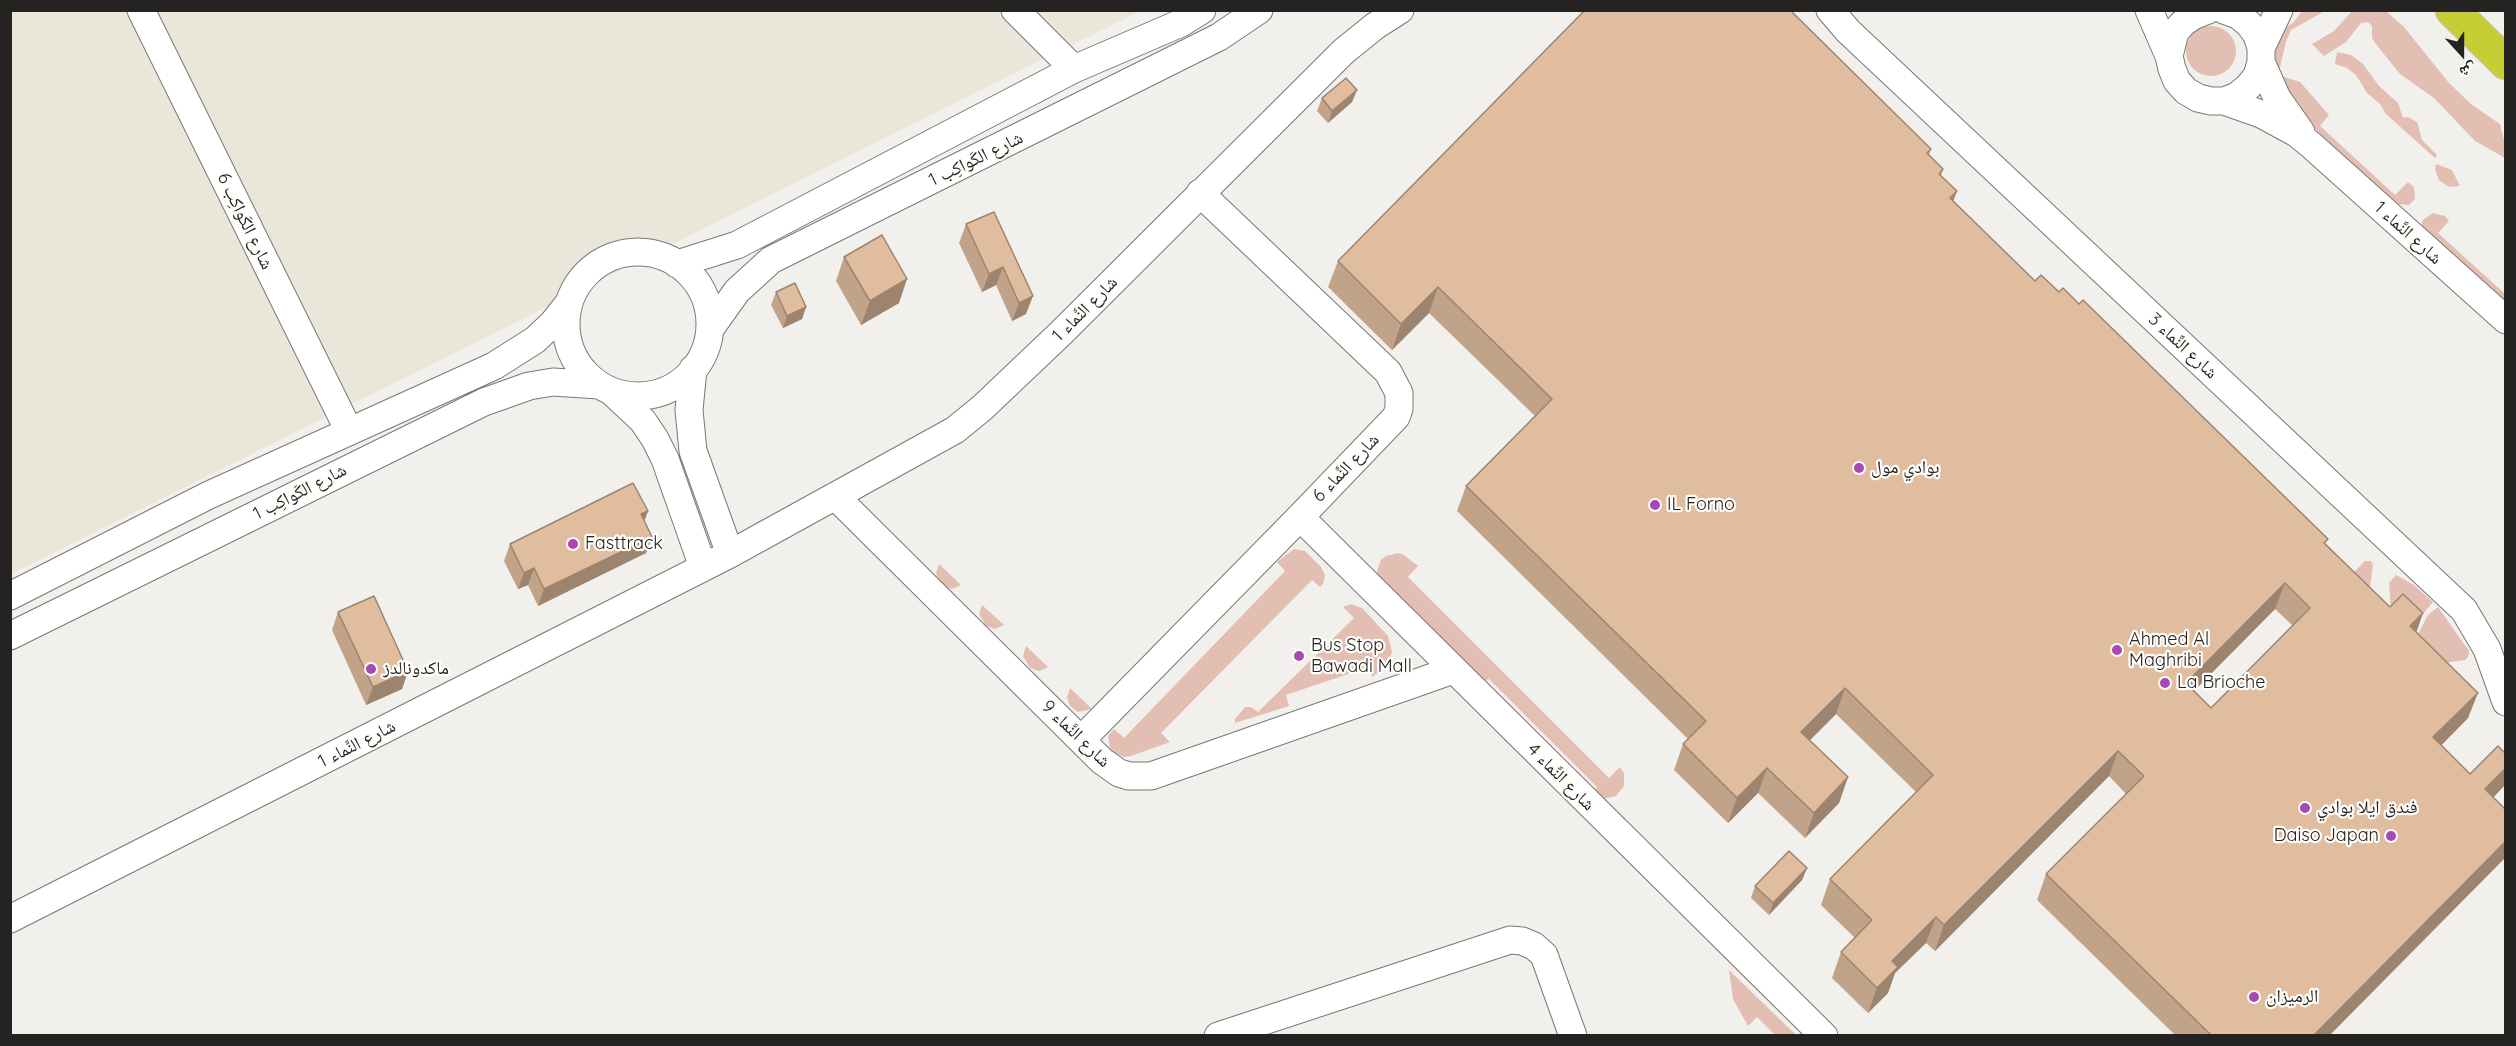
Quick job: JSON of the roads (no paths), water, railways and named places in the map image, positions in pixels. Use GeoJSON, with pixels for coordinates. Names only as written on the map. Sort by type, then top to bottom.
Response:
{"type":"FeatureCollection","features":[{"type":"Feature","properties":{"kind":"highway"},"geometry":{"type":"LineString","coordinates":[[2459,18],[2505,63]]}},
{"type":"Feature","properties":{"kind":"street","name":"شارع الكَواكِب 6"},"geometry":{"type":"LineString","coordinates":[[141,10],[349,432]]}},
{"type":"Feature","properties":{"kind":"street"},"geometry":{"type":"LineString","coordinates":[[1015,10],[1074,69]]}},
{"type":"Feature","properties":{"kind":"street","name":"شارع الكَواكِب 1"},"geometry":{"type":"LineString","coordinates":[[677,264],[737,245],[1074,69],[1181,23],[1202,10]]}},
{"type":"Feature","properties":{"kind":"street","name":"شارع الكَواكِب 1"},"geometry":{"type":"LineString","coordinates":[[710,328],[737,291],[771,260],[1209,42],[1259,10]]}},
{"type":"Feature","properties":{"kind":"street","name":"شارع النَّماء 1"},"geometry":{"type":"LineString","coordinates":[[10,920],[730,554],[940,439],[969,420],[1061,333],[1344,51],[1375,26],[1400,10]]}},
{"type":"Feature","properties":{"kind":"street","name":"شارع النَّماء 3"},"geometry":{"type":"LineString","coordinates":[[1830,10],[1848,31],[2464,610],[2487,649],[2505,702]]}},
{"type":"Feature","properties":{"kind":"street"},"geometry":{"type":"LineString","coordinates":[[2149,10],[2169,56]]}},
{"type":"Feature","properties":{"kind":"street","name":"شارع النَّماء 1"},"geometry":{"type":"LineString","coordinates":[[2224,10],[2238,15],[2257,35],[2261,55],[2277,98],[2311,145]]}},
{"type":"Feature","properties":{"kind":"street"},"geometry":{"type":"LineString","coordinates":[[2224,101],[2237,96],[2257,76],[2261,55],[2279,10]]}},
{"type":"Feature","properties":{"kind":"street"},"geometry":{"type":"LineString","coordinates":[[2436,10],[2459,18]]}},
{"type":"Feature","properties":{"kind":"street"},"geometry":{"type":"LineString","coordinates":[[2169,56],[2175,33],[2188,19],[2205,11]]}},
{"type":"Feature","properties":{"kind":"street","name":"شارع النَّماء 1"},"geometry":{"type":"LineString","coordinates":[[2169,56],[2177,81],[2186,91],[2198,98],[2224,101],[2261,114],[2296,133],[2505,320]]}},
{"type":"Feature","properties":{"kind":"street","name":"شارع النَّماء 6"},"geometry":{"type":"LineString","coordinates":[[1081,740],[1396,417],[1400,401],[1397,385],[1388,372],[1200,193]]}},
{"type":"Feature","properties":{"kind":"street"},"geometry":{"type":"LineString","coordinates":[[605,388],[633,395],[656,393],[677,384],[693,369],[705,350],[710,328],[702,292],[691,276],[677,264],[652,254],[626,253],[601,262],[581,280],[568,304],[566,330],[568,343],[580,367],[642,422],[660,449],[703,567]]}},
{"type":"Feature","properties":{"kind":"street","name":"شارع الكَواكِب 1"},"geometry":{"type":"LineString","coordinates":[[10,596],[209,495],[515,354],[547,328],[568,304]]}},
{"type":"Feature","properties":{"kind":"street"},"geometry":{"type":"LineString","coordinates":[[693,369],[689,410],[693,451],[730,554]]}},
{"type":"Feature","properties":{"kind":"street","name":"شارع الكَواكِب 1"},"geometry":{"type":"LineString","coordinates":[[10,636],[484,402],[529,386],[553,382],[605,388]]}},
{"type":"Feature","properties":{"kind":"street","name":"شارع النَّماء 9"},"geometry":{"type":"LineString","coordinates":[[835,496],[1081,740],[1110,768],[1119,773],[1140,778],[1151,776],[1453,670]]}},
{"type":"Feature","properties":{"kind":"street","name":"شارع النَّماء 4"},"geometry":{"type":"LineString","coordinates":[[1300,517],[1824,1035]]}},
{"type":"Feature","properties":{"kind":"street"},"geometry":{"type":"LineString","coordinates":[[1218,1035],[1252,1030],[1510,940],[1522,941],[1534,946],[1544,955],[1573,1035]]}},
{"type":"Feature","properties":{"kind":"place","name":"بوادي مول"},"geometry":{"type":"Point","coordinates":[1859,468]}},
{"type":"Feature","properties":{"kind":"place","name":"IL Forno"},"geometry":{"type":"Point","coordinates":[1655,505]}},
{"type":"Feature","properties":{"kind":"place","name":"Fasttrack"},"geometry":{"type":"Point","coordinates":[573,544]}},
{"type":"Feature","properties":{"kind":"place","name":"Ahmed Al Maghribi"},"geometry":{"type":"Point","coordinates":[2117,650]}},
{"type":"Feature","properties":{"kind":"place","name":"Bus Stop Bawadi Mall"},"geometry":{"type":"Point","coordinates":[1299,656]}},
{"type":"Feature","properties":{"kind":"place","name":"ماكدونالدز"},"geometry":{"type":"Point","coordinates":[371,669]}},
{"type":"Feature","properties":{"kind":"place","name":"La Brioche"},"geometry":{"type":"Point","coordinates":[2165,683]}},
{"type":"Feature","properties":{"kind":"place","name":"فندق ايلا بوادي"},"geometry":{"type":"Point","coordinates":[2305,808]}},
{"type":"Feature","properties":{"kind":"place","name":"Daiso Japan"},"geometry":{"type":"Point","coordinates":[2391,836]}},
{"type":"Feature","properties":{"kind":"place","name":"الرميزان"},"geometry":{"type":"Point","coordinates":[2254,997]}}]}
